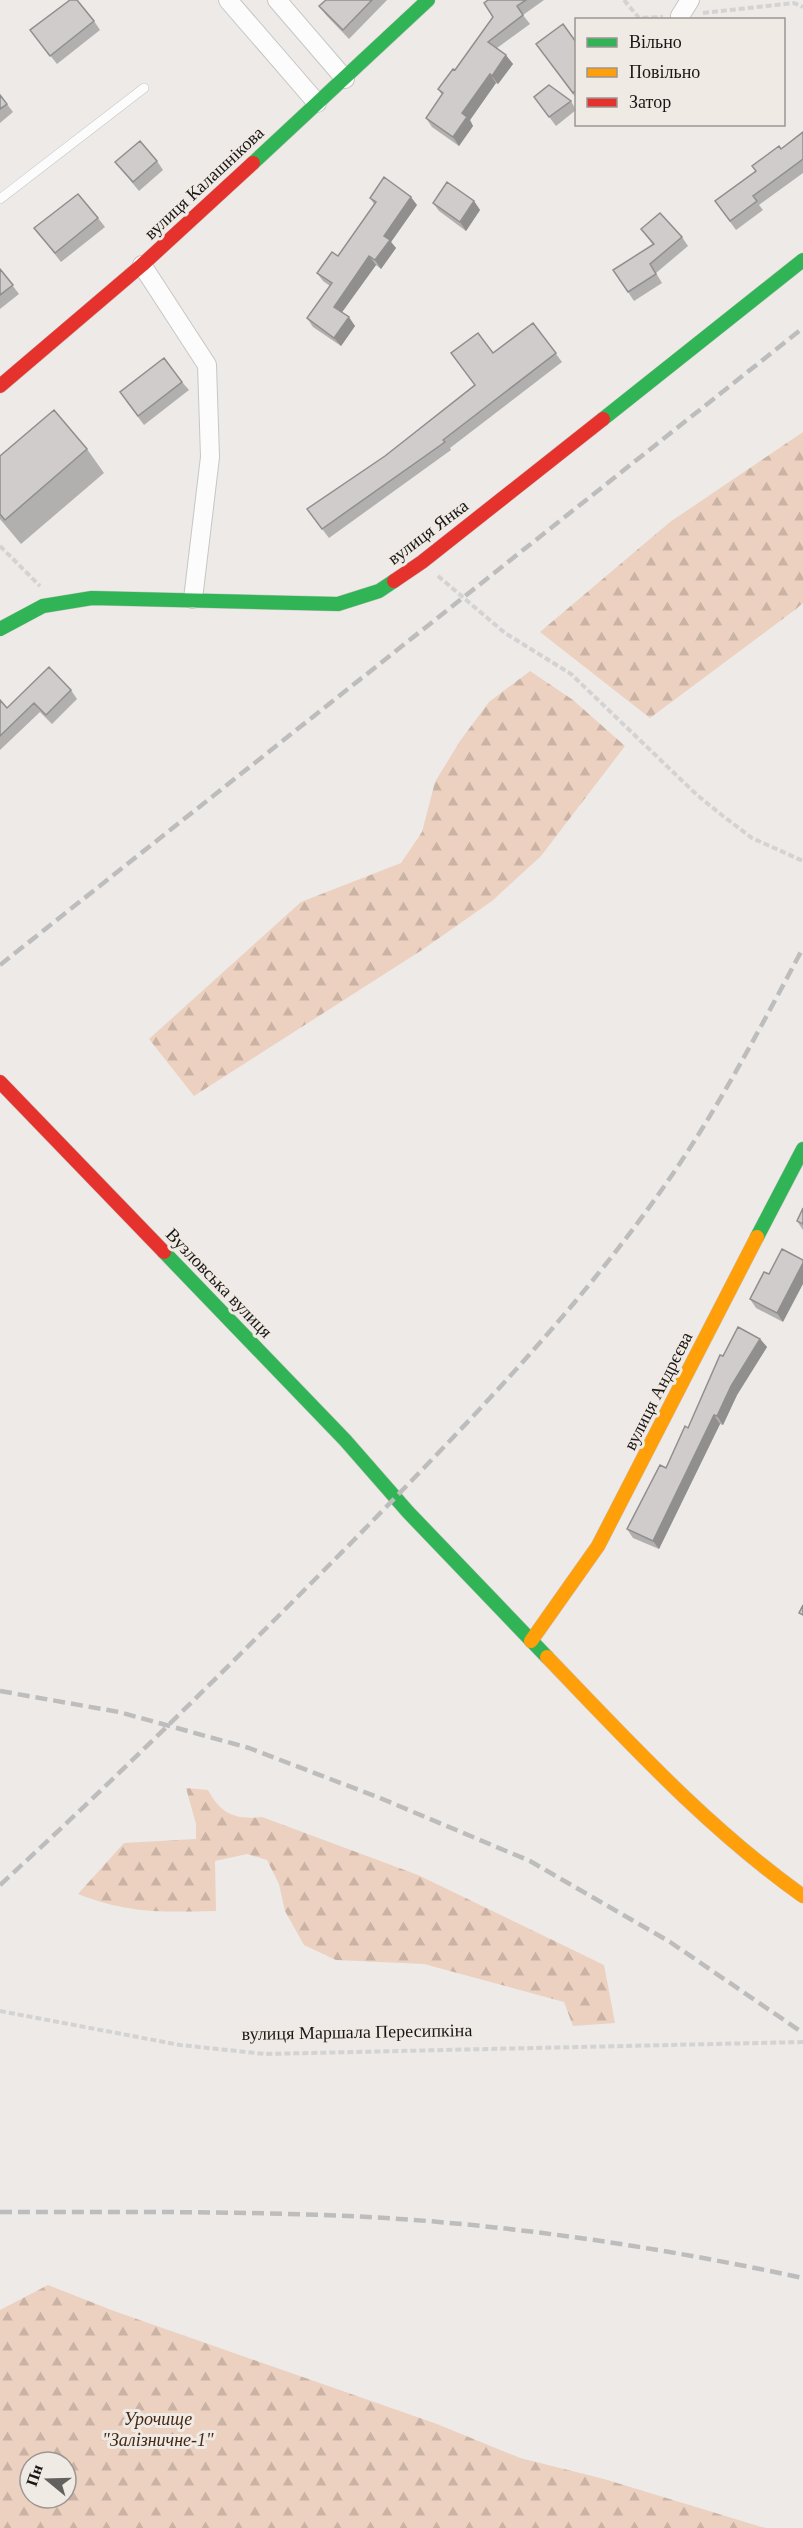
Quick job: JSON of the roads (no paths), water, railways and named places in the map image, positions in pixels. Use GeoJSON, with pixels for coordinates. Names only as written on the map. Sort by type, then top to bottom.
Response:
{"type":"FeatureCollection","features":[{"type":"Feature","properties":{"kind":"street"},"geometry":{"type":"LineString","coordinates":[[228,0],[317,103]]}},
{"type":"Feature","properties":{"kind":"street"},"geometry":{"type":"LineString","coordinates":[[277,0],[345,79]]}},
{"type":"Feature","properties":{"kind":"street","name":"вулиця Калашнікова"},"geometry":{"type":"LineString","coordinates":[[0,386],[142,265],[428,0]]}},
{"type":"Feature","properties":{"kind":"street"},"geometry":{"type":"LineString","coordinates":[[680,16],[690,0]]}},
{"type":"Feature","properties":{"kind":"street","name":"вулиця Янка"},"geometry":{"type":"LineString","coordinates":[[0,629],[26,612],[56,601],[92,598],[193,599],[338,604],[379,591],[422,562],[803,260]]}},
{"type":"Feature","properties":{"kind":"street"},"geometry":{"type":"LineString","coordinates":[[142,265],[207,365],[210,457],[193,599]]}},
{"type":"Feature","properties":{"kind":"street","name":"Вузловська вулиця"},"geometry":{"type":"LineString","coordinates":[[0,1082],[345,1440],[408,1512],[531,1641]]}},
{"type":"Feature","properties":{"kind":"street","name":"вулиця Андрєєва"},"geometry":{"type":"LineString","coordinates":[[531,1641],[598,1546],[803,1149]]}},
{"type":"Feature","properties":{"kind":"street"},"geometry":{"type":"LineString","coordinates":[[531,1641],[697,1811],[755,1862],[803,1896]]}},
{"type":"Feature","properties":{"kind":"street"},"geometry":{"type":"LineString","coordinates":[[755,1862],[803,1879]]}},
{"type":"Feature","properties":{"kind":"lane"},"geometry":{"type":"LineString","coordinates":[[0,199],[144,88]]}},
{"type":"Feature","properties":{"kind":"railway"},"geometry":{"type":"LineString","coordinates":[[0,965],[803,328]]}},
{"type":"Feature","properties":{"kind":"railway"},"geometry":{"type":"LineString","coordinates":[[0,1885],[134,1758],[353,1541],[473,1416],[551,1330],[624,1241],[698,1135],[735,1074],[803,948]]}},
{"type":"Feature","properties":{"kind":"railway"},"geometry":{"type":"LineString","coordinates":[[0,1691],[119,1712],[249,1748],[380,1798],[530,1861],[670,1942],[803,2033]]}},
{"type":"Feature","properties":{"kind":"railway"},"geometry":{"type":"LineString","coordinates":[[0,2212],[262,2213],[406,2219],[520,2230],[634,2246],[803,2278]]}},
{"type":"Feature","properties":{"kind":"park label","name":"Урочище \"Залізничне-1\""},"geometry":{"type":"Point","coordinates":[158,2429]}}]}
